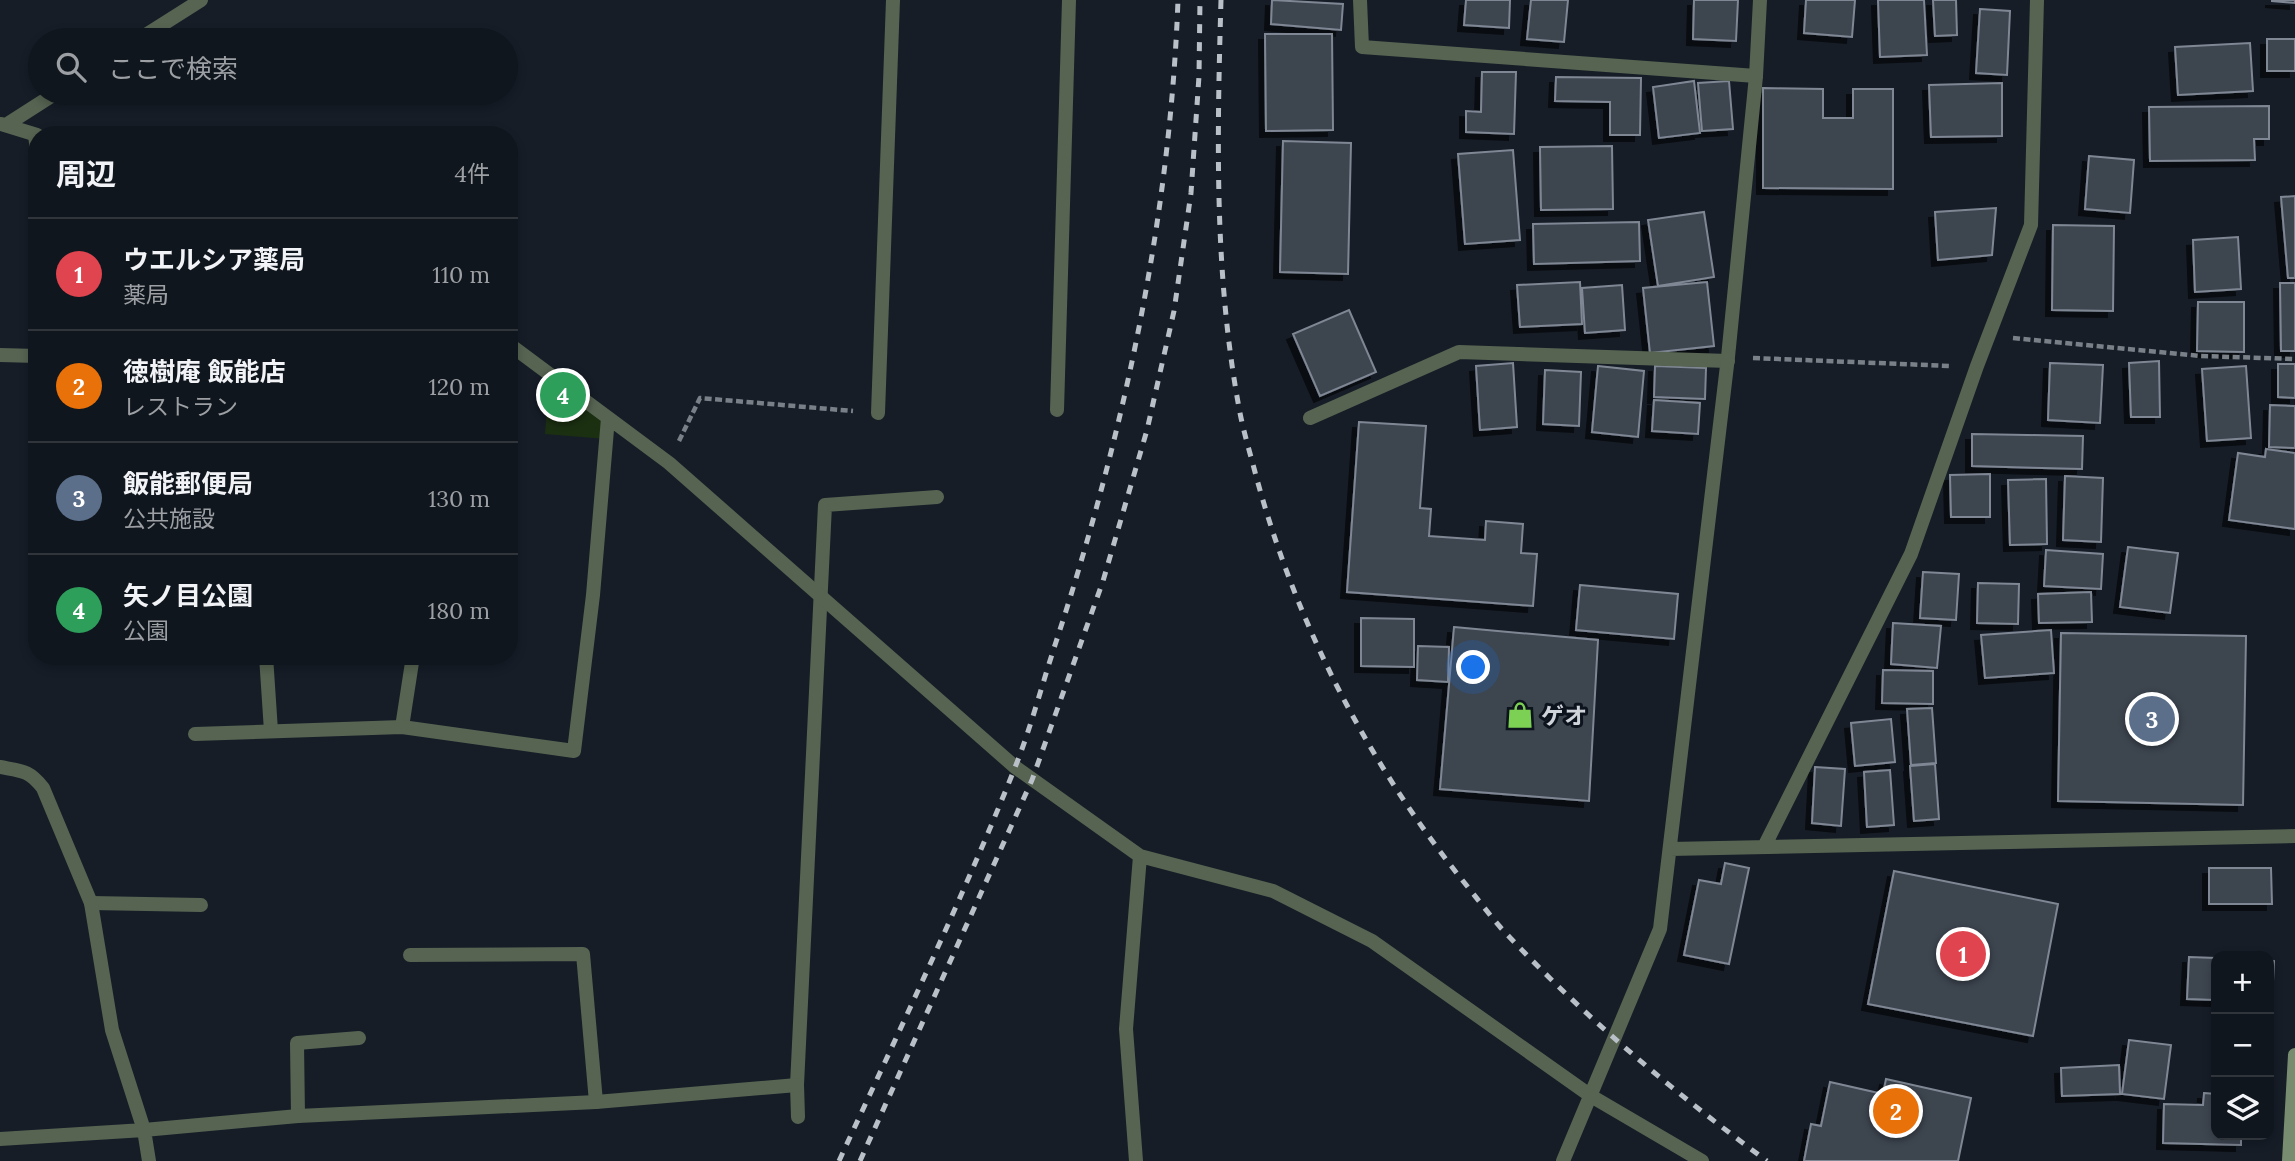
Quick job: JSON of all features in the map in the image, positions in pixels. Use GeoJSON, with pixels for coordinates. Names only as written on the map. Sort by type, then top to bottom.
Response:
{"type":"FeatureCollection","features":[{"type":"Feature","properties":{"kind":"street"},"geometry":{"type":"LineString","coordinates":[[157,28],[201,0]]}},
{"type":"Feature","properties":{"kind":"street"},"geometry":{"type":"LineString","coordinates":[[878,413],[894,0]]}},
{"type":"Feature","properties":{"kind":"street"},"geometry":{"type":"LineString","coordinates":[[1057,410],[1069,0]]}},
{"type":"Feature","properties":{"kind":"street"},"geometry":{"type":"LineString","coordinates":[[1360,0],[1362,47],[1756,76]]}},
{"type":"Feature","properties":{"kind":"street"},"geometry":{"type":"LineString","coordinates":[[1563,1161],[1660,929],[1728,359],[1756,76],[1760,0]]}},
{"type":"Feature","properties":{"kind":"street"},"geometry":{"type":"LineString","coordinates":[[1764,847],[1911,554],[1977,366],[2031,225],[2037,0]]}},
{"type":"Feature","properties":{"kind":"street"},"geometry":{"type":"LineString","coordinates":[[3,124],[35,105]]}},
{"type":"Feature","properties":{"kind":"street"},"geometry":{"type":"LineString","coordinates":[[3,124],[28,132]]}},
{"type":"Feature","properties":{"kind":"street"},"geometry":{"type":"LineString","coordinates":[[518,351],[669,463],[1015,767],[1140,856],[1273,891],[1372,942],[1591,1096],[1702,1161]]}},
{"type":"Feature","properties":{"kind":"street"},"geometry":{"type":"LineString","coordinates":[[1310,418],[1459,352],[1728,359]]}},
{"type":"Feature","properties":{"kind":"street"},"geometry":{"type":"LineString","coordinates":[[0,355],[28,356]]}},
{"type":"Feature","properties":{"kind":"street"},"geometry":{"type":"LineString","coordinates":[[195,734],[402,727],[574,751],[593,595],[608,418]]}},
{"type":"Feature","properties":{"kind":"street"},"geometry":{"type":"LineString","coordinates":[[798,1117],[796,1085],[825,505],[937,497]]}},
{"type":"Feature","properties":{"kind":"street"},"geometry":{"type":"LineString","coordinates":[[267,665],[271,731]]}},
{"type":"Feature","properties":{"kind":"street"},"geometry":{"type":"LineString","coordinates":[[402,727],[412,665]]}},
{"type":"Feature","properties":{"kind":"street"},"geometry":{"type":"LineString","coordinates":[[0,768],[25,771],[43,788],[91,903],[112,1030],[144,1130],[149,1161]]}},
{"type":"Feature","properties":{"kind":"street"},"geometry":{"type":"LineString","coordinates":[[1670,849],[2295,836]]}},
{"type":"Feature","properties":{"kind":"street"},"geometry":{"type":"LineString","coordinates":[[1136,1161],[1126,1029],[1140,856]]}},
{"type":"Feature","properties":{"kind":"street"},"geometry":{"type":"LineString","coordinates":[[91,903],[201,905]]}},
{"type":"Feature","properties":{"kind":"street"},"geometry":{"type":"LineString","coordinates":[[411,954],[583,954],[596,1102]]}},
{"type":"Feature","properties":{"kind":"street"},"geometry":{"type":"LineString","coordinates":[[298,1116],[297,1043],[359,1038]]}},
{"type":"Feature","properties":{"kind":"street"},"geometry":{"type":"LineString","coordinates":[[2289,1161],[2295,1055]]}},
{"type":"Feature","properties":{"kind":"street"},"geometry":{"type":"LineString","coordinates":[[0,1139],[144,1130],[298,1116],[596,1102],[796,1085]]}},
{"type":"Feature","properties":{"kind":"path"},"geometry":{"type":"LineString","coordinates":[[1988,336],[2201,356],[2295,359]]}},
{"type":"Feature","properties":{"kind":"path"},"geometry":{"type":"LineString","coordinates":[[1728,359],[1977,366]]}},
{"type":"Feature","properties":{"kind":"path"},"geometry":{"type":"LineString","coordinates":[[669,463],[700,398],[878,413]]}},
{"type":"Feature","properties":{"kind":"green space"},"geometry":{"type":"Polygon","coordinates":[[[550,373],[608,418],[606,439],[545,434],[550,373]]]}},
{"type":"Feature","properties":{"kind":"building"},"geometry":{"type":"Polygon","coordinates":[[[1272,0],[1343,4],[1341,30],[1271,24],[1272,0]]]}},
{"type":"Feature","properties":{"kind":"building"},"geometry":{"type":"Polygon","coordinates":[[[1466,0],[1510,0],[1509,28],[1464,25],[1466,0]]]}},
{"type":"Feature","properties":{"kind":"building"},"geometry":{"type":"Polygon","coordinates":[[[1531,0],[1568,0],[1564,42],[1527,39],[1531,0]]]}},
{"type":"Feature","properties":{"kind":"building"},"geometry":{"type":"Polygon","coordinates":[[[1694,0],[1738,0],[1736,41],[1693,39],[1694,0]]]}},
{"type":"Feature","properties":{"kind":"building"},"geometry":{"type":"Polygon","coordinates":[[[1806,0],[1855,0],[1852,37],[1804,33],[1806,0]]]}},
{"type":"Feature","properties":{"kind":"building"},"geometry":{"type":"Polygon","coordinates":[[[1878,0],[1924,0],[1927,55],[1880,57],[1878,0]]]}},
{"type":"Feature","properties":{"kind":"building"},"geometry":{"type":"Polygon","coordinates":[[[1933,0],[1956,0],[1957,35],[1935,36],[1933,0]]]}},
{"type":"Feature","properties":{"kind":"building"},"geometry":{"type":"Polygon","coordinates":[[[2295,0],[2295,3],[2272,1],[2295,0]]]}},
{"type":"Feature","properties":{"kind":"building"},"geometry":{"type":"Polygon","coordinates":[[[1980,9],[2010,11],[2007,75],[1976,73],[1980,9]]]}},
{"type":"Feature","properties":{"kind":"building"},"geometry":{"type":"Polygon","coordinates":[[[1265,34],[1332,34],[1333,130],[1266,131],[1265,34]]]}},
{"type":"Feature","properties":{"kind":"building"},"geometry":{"type":"Polygon","coordinates":[[[2267,39],[2295,39],[2295,71],[2267,71],[2267,39]]]}},
{"type":"Feature","properties":{"kind":"building"},"geometry":{"type":"Polygon","coordinates":[[[2250,43],[2253,91],[2178,95],[2175,47],[2250,43]]]}},
{"type":"Feature","properties":{"kind":"building"},"geometry":{"type":"Polygon","coordinates":[[[1482,72],[1516,72],[1514,134],[1466,132],[1466,111],[1481,112],[1482,72]]]}},
{"type":"Feature","properties":{"kind":"building"},"geometry":{"type":"Polygon","coordinates":[[[1556,77],[1641,78],[1640,135],[1610,135],[1610,102],[1555,101],[1556,77]]]}},
{"type":"Feature","properties":{"kind":"building"},"geometry":{"type":"Polygon","coordinates":[[[1694,81],[1700,133],[1659,138],[1653,87],[1694,81]]]}},
{"type":"Feature","properties":{"kind":"building"},"geometry":{"type":"Polygon","coordinates":[[[1729,81],[1733,129],[1702,131],[1698,83],[1729,81]]]}},
{"type":"Feature","properties":{"kind":"building"},"geometry":{"type":"Polygon","coordinates":[[[2002,83],[2002,136],[1931,137],[1929,85],[2002,83]]]}},
{"type":"Feature","properties":{"kind":"building"},"geometry":{"type":"Polygon","coordinates":[[[1763,88],[1823,89],[1823,118],[1853,118],[1853,89],[1893,89],[1893,189],[1763,188],[1763,88]]]}},
{"type":"Feature","properties":{"kind":"building"},"geometry":{"type":"Polygon","coordinates":[[[2269,106],[2269,139],[2254,139],[2255,160],[2150,161],[2149,107],[2269,106]]]}},
{"type":"Feature","properties":{"kind":"building"},"geometry":{"type":"Polygon","coordinates":[[[1283,141],[1351,143],[1348,274],[1280,272],[1283,141]]]}},
{"type":"Feature","properties":{"kind":"building"},"geometry":{"type":"Polygon","coordinates":[[[1612,146],[1613,209],[1541,210],[1540,147],[1612,146]]]}},
{"type":"Feature","properties":{"kind":"building"},"geometry":{"type":"Polygon","coordinates":[[[1513,150],[1520,240],[1465,244],[1458,154],[1513,150]]]}},
{"type":"Feature","properties":{"kind":"building"},"geometry":{"type":"Polygon","coordinates":[[[2089,156],[2134,160],[2130,213],[2085,209],[2089,156]]]}},
{"type":"Feature","properties":{"kind":"building"},"geometry":{"type":"Polygon","coordinates":[[[2295,196],[2295,278],[2288,278],[2281,197],[2295,196]]]}},
{"type":"Feature","properties":{"kind":"building"},"geometry":{"type":"Polygon","coordinates":[[[1996,208],[1992,255],[1938,260],[1935,212],[1996,208]]]}},
{"type":"Feature","properties":{"kind":"building"},"geometry":{"type":"Polygon","coordinates":[[[1704,212],[1714,277],[1658,286],[1648,220],[1704,212]]]}},
{"type":"Feature","properties":{"kind":"building"},"geometry":{"type":"Polygon","coordinates":[[[1639,222],[1640,261],[1534,264],[1533,224],[1639,222]]]}},
{"type":"Feature","properties":{"kind":"building"},"geometry":{"type":"Polygon","coordinates":[[[2053,225],[2114,226],[2113,311],[2052,310],[2053,225]]]}},
{"type":"Feature","properties":{"kind":"building"},"geometry":{"type":"Polygon","coordinates":[[[2238,237],[2241,289],[2195,292],[2193,240],[2238,237]]]}},
{"type":"Feature","properties":{"kind":"building"},"geometry":{"type":"Polygon","coordinates":[[[1580,282],[1582,324],[1520,327],[1517,285],[1580,282]]]}},
{"type":"Feature","properties":{"kind":"building"},"geometry":{"type":"Polygon","coordinates":[[[1707,282],[1714,346],[1650,353],[1643,288],[1707,282]]]}},
{"type":"Feature","properties":{"kind":"building"},"geometry":{"type":"Polygon","coordinates":[[[2280,283],[2295,283],[2295,351],[2281,351],[2280,283]]]}},
{"type":"Feature","properties":{"kind":"building"},"geometry":{"type":"Polygon","coordinates":[[[1622,285],[1625,330],[1585,333],[1582,288],[1622,285]]]}},
{"type":"Feature","properties":{"kind":"building"},"geometry":{"type":"Polygon","coordinates":[[[2198,302],[2244,302],[2244,352],[2197,351],[2198,302]]]}},
{"type":"Feature","properties":{"kind":"building"},"geometry":{"type":"Polygon","coordinates":[[[1349,310],[1376,372],[1320,396],[1293,334],[1349,310]]]}},
{"type":"Feature","properties":{"kind":"building"},"geometry":{"type":"Polygon","coordinates":[[[2159,361],[2160,417],[2131,417],[2129,363],[2159,361]]]}},
{"type":"Feature","properties":{"kind":"building"},"geometry":{"type":"Polygon","coordinates":[[[1513,363],[1517,427],[1480,430],[1476,366],[1513,363]]]}},
{"type":"Feature","properties":{"kind":"building"},"geometry":{"type":"Polygon","coordinates":[[[2050,363],[2103,365],[2100,423],[2048,420],[2050,363]]]}},
{"type":"Feature","properties":{"kind":"building"},"geometry":{"type":"Polygon","coordinates":[[[2278,364],[2295,364],[2295,398],[2278,397],[2278,364]]]}},
{"type":"Feature","properties":{"kind":"building"},"geometry":{"type":"Polygon","coordinates":[[[1598,366],[1644,371],[1638,437],[1592,432],[1598,366]]]}},
{"type":"Feature","properties":{"kind":"building"},"geometry":{"type":"Polygon","coordinates":[[[1655,366],[1706,368],[1705,399],[1654,397],[1655,366]]]}},
{"type":"Feature","properties":{"kind":"building"},"geometry":{"type":"Polygon","coordinates":[[[2246,366],[2251,438],[2207,441],[2202,369],[2246,366]]]}},
{"type":"Feature","properties":{"kind":"building"},"geometry":{"type":"Polygon","coordinates":[[[1545,370],[1581,372],[1579,426],[1543,424],[1545,370]]]}},
{"type":"Feature","properties":{"kind":"building"},"geometry":{"type":"Polygon","coordinates":[[[1654,400],[1700,403],[1698,434],[1652,431],[1654,400]]]}},
{"type":"Feature","properties":{"kind":"building"},"geometry":{"type":"Polygon","coordinates":[[[2270,405],[2295,406],[2295,448],[2269,447],[2270,405]]]}},
{"type":"Feature","properties":{"kind":"building"},"geometry":{"type":"Polygon","coordinates":[[[1359,422],[1426,426],[1420,508],[1431,509],[1429,536],[1485,540],[1486,521],[1523,524],[1521,553],[1537,554],[1533,606],[1347,592],[1359,422]]]}},
{"type":"Feature","properties":{"kind":"building"},"geometry":{"type":"Polygon","coordinates":[[[1972,434],[2083,436],[2082,469],[1972,466],[1972,434]]]}},
{"type":"Feature","properties":{"kind":"building"},"geometry":{"type":"Polygon","coordinates":[[[2266,449],[2295,453],[2295,529],[2229,520],[2238,453],[2265,457],[2266,449]]]}},
{"type":"Feature","properties":{"kind":"building"},"geometry":{"type":"Polygon","coordinates":[[[1990,474],[1990,517],[1951,517],[1950,475],[1990,474]]]}},
{"type":"Feature","properties":{"kind":"building"},"geometry":{"type":"Polygon","coordinates":[[[2065,476],[2103,478],[2101,542],[2063,540],[2065,476]]]}},
{"type":"Feature","properties":{"kind":"building"},"geometry":{"type":"Polygon","coordinates":[[[2046,479],[2047,544],[2010,545],[2008,480],[2046,479]]]}},
{"type":"Feature","properties":{"kind":"building"},"geometry":{"type":"Polygon","coordinates":[[[2128,547],[2178,553],[2170,613],[2120,607],[2128,547]]]}},
{"type":"Feature","properties":{"kind":"building"},"geometry":{"type":"Polygon","coordinates":[[[2046,550],[2103,554],[2101,589],[2044,586],[2046,550]]]}},
{"type":"Feature","properties":{"kind":"building"},"geometry":{"type":"Polygon","coordinates":[[[1923,572],[1959,574],[1956,620],[1920,618],[1923,572]]]}},
{"type":"Feature","properties":{"kind":"building"},"geometry":{"type":"Polygon","coordinates":[[[1978,583],[2019,584],[2018,624],[1977,623],[1978,583]]]}},
{"type":"Feature","properties":{"kind":"building"},"geometry":{"type":"Polygon","coordinates":[[[1580,585],[1678,594],[1674,639],[1576,630],[1580,585]]]}},
{"type":"Feature","properties":{"kind":"building"},"geometry":{"type":"Polygon","coordinates":[[[2091,592],[2092,622],[2039,623],[2038,594],[2091,592]]]}},
{"type":"Feature","properties":{"kind":"building"},"geometry":{"type":"Polygon","coordinates":[[[1361,618],[1414,619],[1414,667],[1361,666],[1361,618]]]}},
{"type":"Feature","properties":{"kind":"building"},"geometry":{"type":"Polygon","coordinates":[[[1893,623],[1941,626],[1937,668],[1891,664],[1893,623]]]}},
{"type":"Feature","properties":{"kind":"building","name":"ゲオ"},"geometry":{"type":"Polygon","coordinates":[[[1454,627],[1598,640],[1589,801],[1440,789],[1454,627]]]}},
{"type":"Feature","properties":{"kind":"building"},"geometry":{"type":"Polygon","coordinates":[[[2051,630],[2054,673],[1985,678],[1981,635],[2051,630]]]}},
{"type":"Feature","properties":{"kind":"building"},"geometry":{"type":"Polygon","coordinates":[[[2061,633],[2246,636],[2243,805],[2058,801],[2061,633]]]}},
{"type":"Feature","properties":{"kind":"building"},"geometry":{"type":"Polygon","coordinates":[[[1418,646],[1449,647],[1448,682],[1417,680],[1418,646]]]}},
{"type":"Feature","properties":{"kind":"building"},"geometry":{"type":"Polygon","coordinates":[[[1883,670],[1933,671],[1933,704],[1882,703],[1883,670]]]}},
{"type":"Feature","properties":{"kind":"building"},"geometry":{"type":"Polygon","coordinates":[[[1932,708],[1936,763],[1911,765],[1907,709],[1932,708]]]}},
{"type":"Feature","properties":{"kind":"building"},"geometry":{"type":"Polygon","coordinates":[[[1891,719],[1895,762],[1855,766],[1851,723],[1891,719]]]}},
{"type":"Feature","properties":{"kind":"building"},"geometry":{"type":"Polygon","coordinates":[[[1935,764],[1939,819],[1914,821],[1910,766],[1935,764]]]}},
{"type":"Feature","properties":{"kind":"building"},"geometry":{"type":"Polygon","coordinates":[[[1815,767],[1845,769],[1841,826],[1812,823],[1815,767]]]}},
{"type":"Feature","properties":{"kind":"building"},"geometry":{"type":"Polygon","coordinates":[[[1890,770],[1894,825],[1867,827],[1864,772],[1890,770]]]}},
{"type":"Feature","properties":{"kind":"building"},"geometry":{"type":"Polygon","coordinates":[[[1725,863],[1749,868],[1729,964],[1684,955],[1699,880],[1721,884],[1725,863]]]}},
{"type":"Feature","properties":{"kind":"building"},"geometry":{"type":"Polygon","coordinates":[[[2209,868],[2271,868],[2272,904],[2209,904],[2209,868]]]}},
{"type":"Feature","properties":{"kind":"building"},"geometry":{"type":"Polygon","coordinates":[[[1894,871],[2058,904],[2033,1036],[1868,1004],[1894,871]]]}},
{"type":"Feature","properties":{"kind":"building"},"geometry":{"type":"Polygon","coordinates":[[[2189,957],[2211,958],[2211,1000],[2187,999],[2189,957]]]}},
{"type":"Feature","properties":{"kind":"building"},"geometry":{"type":"Polygon","coordinates":[[[2129,1040],[2171,1045],[2164,1099],[2122,1094],[2129,1040]]]}},
{"type":"Feature","properties":{"kind":"building"},"geometry":{"type":"Polygon","coordinates":[[[2119,1065],[2120,1094],[2062,1096],[2061,1068],[2119,1065]]]}},
{"type":"Feature","properties":{"kind":"building"},"geometry":{"type":"Polygon","coordinates":[[[1886,1079],[1971,1098],[1958,1161],[1804,1161],[1811,1124],[1821,1126],[1830,1082],[1883,1094],[1886,1079]]]}},
{"type":"Feature","properties":{"kind":"building"},"geometry":{"type":"Polygon","coordinates":[[[2204,1093],[2211,1094],[2211,1140],[2241,1140],[2241,1145],[2163,1143],[2164,1104],[2203,1105],[2204,1093]]]}},
{"type":"Feature","properties":{"kind":"railway"},"geometry":{"type":"LineString","coordinates":[[839,1161],[951,917],[1014,770],[1080,564],[1103,485],[1140,325],[1165,163],[1178,0]]}},
{"type":"Feature","properties":{"kind":"railway"},"geometry":{"type":"LineString","coordinates":[[860,1161],[1032,780],[1103,581],[1147,430],[1174,311],[1191,193],[1199,76],[1200,0]]}},
{"type":"Feature","properties":{"kind":"railway"},"geometry":{"type":"LineString","coordinates":[[1221,0],[1219,207],[1232,362],[1243,428],[1271,528],[1313,635],[1365,738],[1395,787],[1428,835],[1501,928],[1563,991],[1629,1051],[1767,1161]]}},
{"type":"Feature","properties":{"kind":"place","name":"矢ノ目公園"},"geometry":{"type":"Point","coordinates":[563,395]}},
{"type":"Feature","properties":{"kind":"place","name":"ゲオ"},"geometry":{"type":"Point","coordinates":[1520,715]}},
{"type":"Feature","properties":{"kind":"place","name":"飯能郵便局"},"geometry":{"type":"Point","coordinates":[2152,719]}},
{"type":"Feature","properties":{"kind":"place","name":"ウエルシア薬局"},"geometry":{"type":"Point","coordinates":[1963,954]}},
{"type":"Feature","properties":{"kind":"place","name":"徳樹庵 飯能店"},"geometry":{"type":"Point","coordinates":[1896,1111]}}]}
